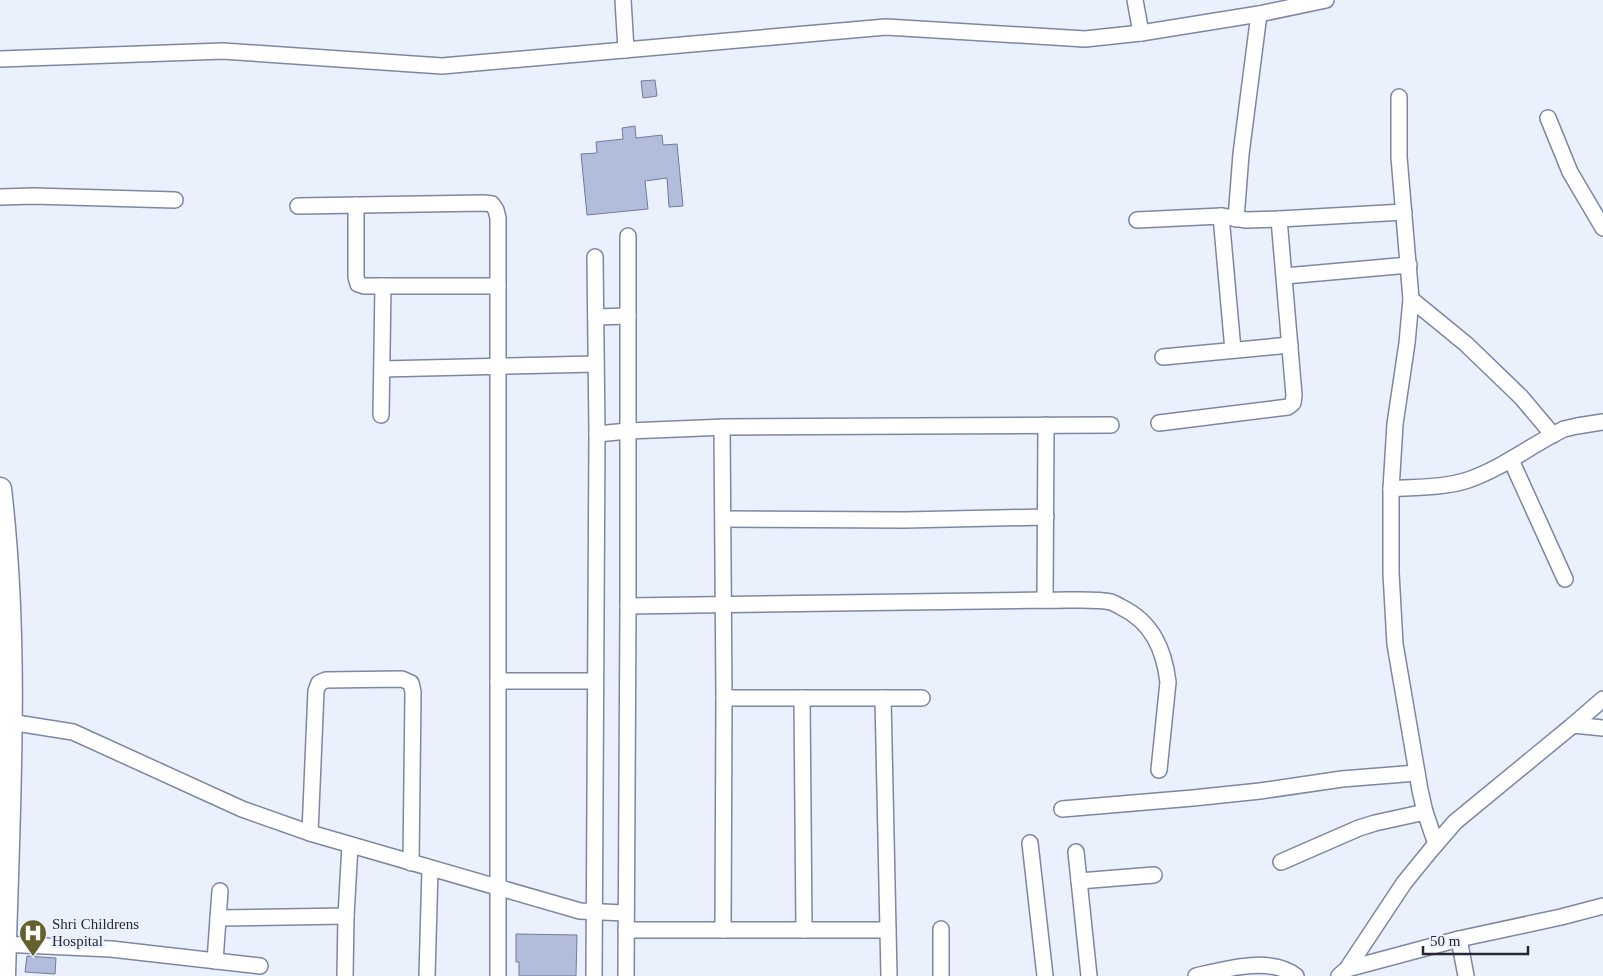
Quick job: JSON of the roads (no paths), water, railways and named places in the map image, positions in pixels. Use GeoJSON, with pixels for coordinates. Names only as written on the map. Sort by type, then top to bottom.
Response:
{"type":"FeatureCollection","features":[{"type":"Feature","properties":{"kind":"highway"},"geometry":{"type":"LineString","coordinates":[[0,489],[6,538],[9,592],[10,722],[2,944],[4,976]]}},
{"type":"Feature","properties":{"kind":"street"},"geometry":{"type":"LineString","coordinates":[[623,0],[626,50]]}},
{"type":"Feature","properties":{"kind":"street"},"geometry":{"type":"LineString","coordinates":[[1135,0],[1141,33]]}},
{"type":"Feature","properties":{"kind":"street"},"geometry":{"type":"LineString","coordinates":[[0,58],[223,51],[442,66],[886,27],[1085,39],[1141,33],[1259,14],[1326,0]]}},
{"type":"Feature","properties":{"kind":"street"},"geometry":{"type":"LineString","coordinates":[[1234,350],[1228,217],[1240,154],[1259,14]]}},
{"type":"Feature","properties":{"kind":"street"},"geometry":{"type":"LineString","coordinates":[[1399,97],[1400,157],[1411,299],[1407,343],[1395,424],[1391,489],[1391,573],[1395,644],[1417,773],[1425,812],[1436,844]]}},
{"type":"Feature","properties":{"kind":"street"},"geometry":{"type":"LineString","coordinates":[[1548,118],[1570,172],[1603,228]]}},
{"type":"Feature","properties":{"kind":"street"},"geometry":{"type":"LineString","coordinates":[[0,197],[42,196],[175,200]]}},
{"type":"Feature","properties":{"kind":"street"},"geometry":{"type":"LineString","coordinates":[[298,206],[484,203],[492,204],[496,210],[498,218],[498,976]]}},
{"type":"Feature","properties":{"kind":"street"},"geometry":{"type":"LineString","coordinates":[[356,205],[356,277],[358,284],[364,286],[498,286]]}},
{"type":"Feature","properties":{"kind":"street"},"geometry":{"type":"LineString","coordinates":[[1137,220],[1228,217],[1246,220],[1404,212]]}},
{"type":"Feature","properties":{"kind":"street"},"geometry":{"type":"LineString","coordinates":[[1159,423],[1288,407],[1293,403],[1294,395],[1285,276],[1279,219]]}},
{"type":"Feature","properties":{"kind":"street"},"geometry":{"type":"LineString","coordinates":[[626,976],[628,236]]}},
{"type":"Feature","properties":{"kind":"street"},"geometry":{"type":"LineString","coordinates":[[594,976],[597,434],[595,257]]}},
{"type":"Feature","properties":{"kind":"street"},"geometry":{"type":"LineString","coordinates":[[1285,276],[1409,265]]}},
{"type":"Feature","properties":{"kind":"street"},"geometry":{"type":"LineString","coordinates":[[381,415],[383,286]]}},
{"type":"Feature","properties":{"kind":"street"},"geometry":{"type":"LineString","coordinates":[[1411,299],[1466,344],[1520,397],[1553,435]]}},
{"type":"Feature","properties":{"kind":"street"},"geometry":{"type":"LineString","coordinates":[[596,317],[628,316]]}},
{"type":"Feature","properties":{"kind":"street"},"geometry":{"type":"LineString","coordinates":[[1163,356],[1290,344]]}},
{"type":"Feature","properties":{"kind":"street"},"geometry":{"type":"LineString","coordinates":[[382,369],[596,364]]}},
{"type":"Feature","properties":{"kind":"street"},"geometry":{"type":"LineString","coordinates":[[1391,489],[1451,484],[1467,480],[1492,470],[1553,435],[1577,426],[1603,422]]}},
{"type":"Feature","properties":{"kind":"street"},"geometry":{"type":"LineString","coordinates":[[597,434],[722,427],[1111,425]]}},
{"type":"Feature","properties":{"kind":"street"},"geometry":{"type":"LineString","coordinates":[[1045,600],[1046,426]]}},
{"type":"Feature","properties":{"kind":"street"},"geometry":{"type":"LineString","coordinates":[[722,427],[723,930]]}},
{"type":"Feature","properties":{"kind":"street"},"geometry":{"type":"LineString","coordinates":[[1511,460],[1565,579]]}},
{"type":"Feature","properties":{"kind":"street"},"geometry":{"type":"LineString","coordinates":[[722,519],[905,520],[1046,518]]}},
{"type":"Feature","properties":{"kind":"street"},"geometry":{"type":"LineString","coordinates":[[628,606],[1045,600],[1112,602],[1131,612],[1144,622],[1162,652],[1168,682],[1159,770]]}},
{"type":"Feature","properties":{"kind":"street"},"geometry":{"type":"LineString","coordinates":[[310,833],[316,691],[319,683],[326,680],[402,679],[411,683],[413,692],[411,863]]}},
{"type":"Feature","properties":{"kind":"street"},"geometry":{"type":"LineString","coordinates":[[498,681],[596,681]]}},
{"type":"Feature","properties":{"kind":"street"},"geometry":{"type":"LineString","coordinates":[[724,698],[922,698]]}},
{"type":"Feature","properties":{"kind":"street"},"geometry":{"type":"LineString","coordinates":[[802,698],[804,930]]}},
{"type":"Feature","properties":{"kind":"street"},"geometry":{"type":"LineString","coordinates":[[883,698],[889,976]]}},
{"type":"Feature","properties":{"kind":"street"},"geometry":{"type":"LineString","coordinates":[[1343,973],[1404,883],[1455,822],[1603,699]]}},
{"type":"Feature","properties":{"kind":"street"},"geometry":{"type":"LineString","coordinates":[[10,722],[72,732],[242,809],[310,833],[580,911],[625,913]]}},
{"type":"Feature","properties":{"kind":"street"},"geometry":{"type":"LineString","coordinates":[[1573,725],[1603,728]]}},
{"type":"Feature","properties":{"kind":"street"},"geometry":{"type":"LineString","coordinates":[[1062,809],[1193,798],[1260,791],[1342,779],[1417,773]]}},
{"type":"Feature","properties":{"kind":"street"},"geometry":{"type":"LineString","coordinates":[[1281,862],[1359,828],[1425,812]]}},
{"type":"Feature","properties":{"kind":"street"},"geometry":{"type":"LineString","coordinates":[[1030,843],[1045,976]]}},
{"type":"Feature","properties":{"kind":"street"},"geometry":{"type":"LineString","coordinates":[[345,976],[350,845]]}},
{"type":"Feature","properties":{"kind":"street"},"geometry":{"type":"LineString","coordinates":[[1076,852],[1089,976]]}},
{"type":"Feature","properties":{"kind":"street"},"geometry":{"type":"LineString","coordinates":[[427,976],[430,869]]}},
{"type":"Feature","properties":{"kind":"street"},"geometry":{"type":"LineString","coordinates":[[1079,881],[1154,875]]}},
{"type":"Feature","properties":{"kind":"street"},"geometry":{"type":"LineString","coordinates":[[215,961],[220,891]]}},
{"type":"Feature","properties":{"kind":"street"},"geometry":{"type":"LineString","coordinates":[[1343,973],[1460,939],[1603,906]]}},
{"type":"Feature","properties":{"kind":"street"},"geometry":{"type":"LineString","coordinates":[[218,918],[346,916]]}},
{"type":"Feature","properties":{"kind":"street"},"geometry":{"type":"LineString","coordinates":[[941,929],[941,976]]}},
{"type":"Feature","properties":{"kind":"street"},"geometry":{"type":"LineString","coordinates":[[626,930],[888,930]]}},
{"type":"Feature","properties":{"kind":"street"},"geometry":{"type":"LineString","coordinates":[[1460,939],[1466,976]]}},
{"type":"Feature","properties":{"kind":"street"},"geometry":{"type":"LineString","coordinates":[[2,944],[111,949],[260,966]]}},
{"type":"Feature","properties":{"kind":"street"},"geometry":{"type":"LineString","coordinates":[[1196,976],[1260,965],[1280,967],[1296,976]]}},
{"type":"Feature","properties":{"kind":"place","name":"Shri Childrens Hospital"},"geometry":{"type":"Point","coordinates":[33,957]}}]}
